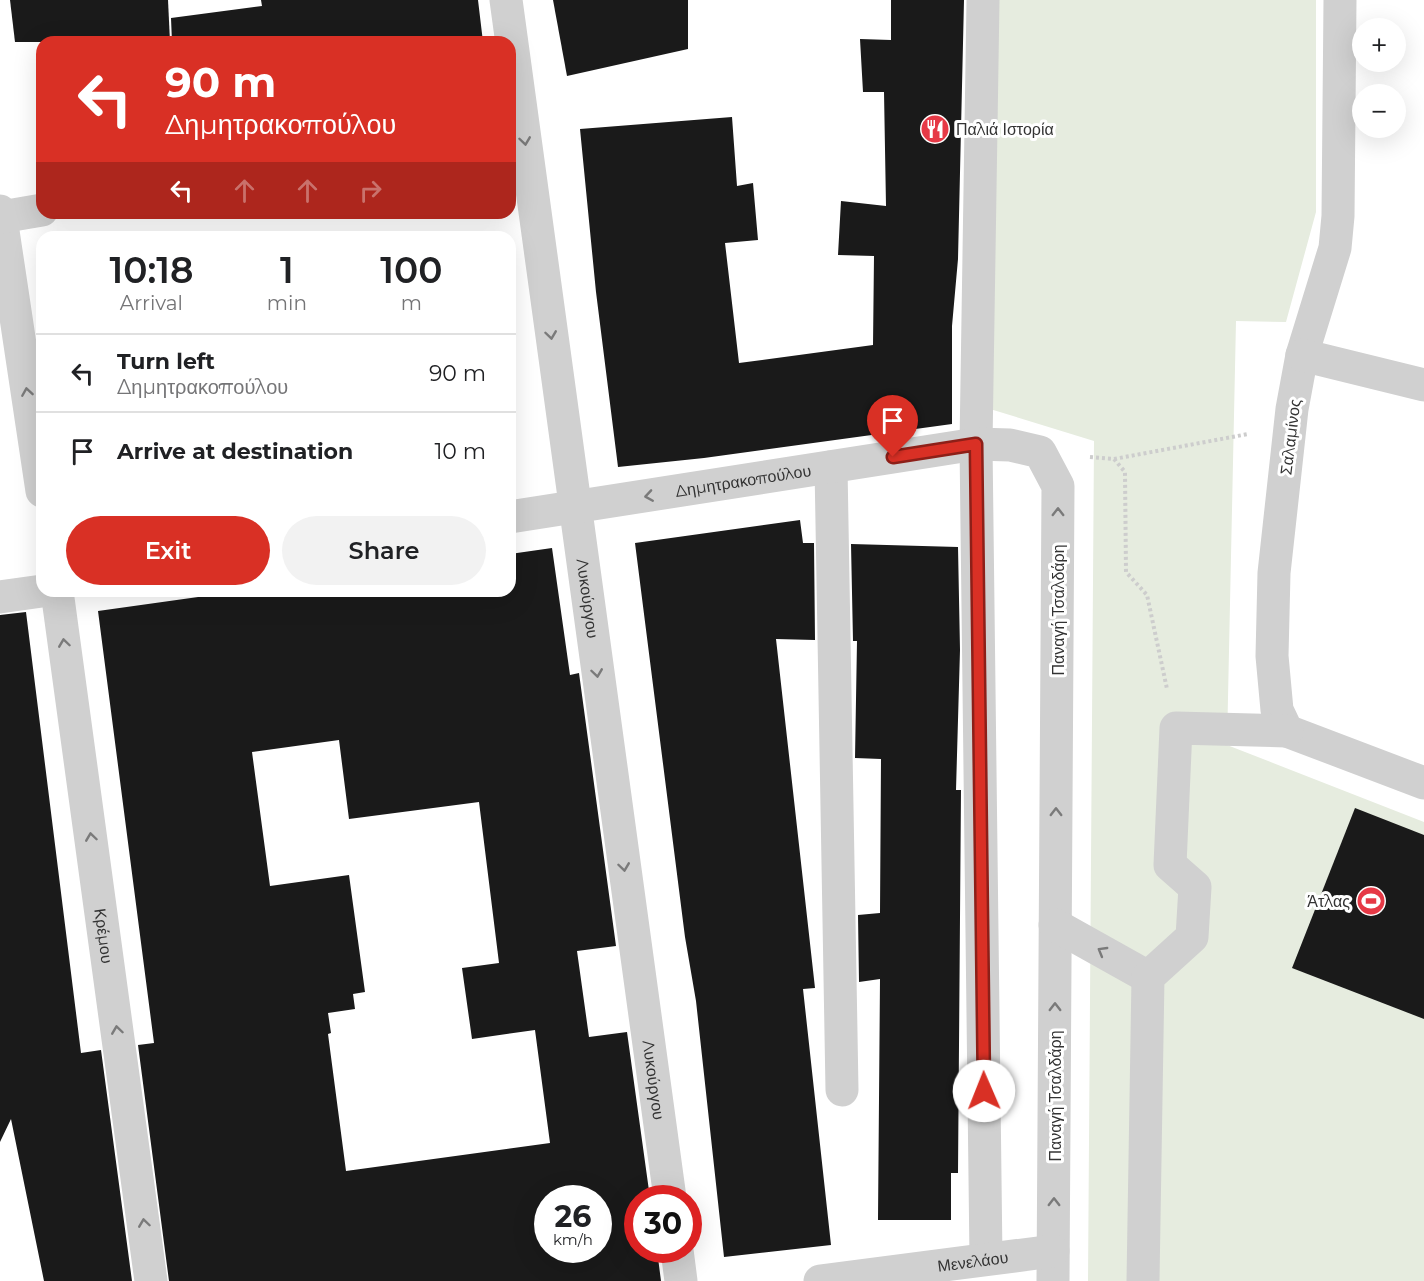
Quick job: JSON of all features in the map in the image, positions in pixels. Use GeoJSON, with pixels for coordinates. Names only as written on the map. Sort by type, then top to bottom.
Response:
{"type":"FeatureCollection","features":[{"type":"Feature","properties":{"kind":"street","name":"Λυκούργου"},"geometry":{"type":"LineString","coordinates":[[506,0],[511,36]]}},
{"type":"Feature","properties":{"kind":"street"},"geometry":{"type":"LineString","coordinates":[[982,0],[976,444],[986,1259]]}},
{"type":"Feature","properties":{"kind":"street","name":"Σαλαμίνος"},"geometry":{"type":"LineString","coordinates":[[1287,731],[1277,710],[1272,656],[1274,573],[1290,427],[1302,355],[1325,285],[1337,227],[1340,0]]}},
{"type":"Feature","properties":{"kind":"street","name":"Λυκούργου"},"geometry":{"type":"LineString","coordinates":[[516,75],[668,1185]]}},
{"type":"Feature","properties":{"kind":"street"},"geometry":{"type":"LineString","coordinates":[[36,211],[0,214],[36,451]]}},
{"type":"Feature","properties":{"kind":"street"},"geometry":{"type":"LineString","coordinates":[[1302,355],[1424,385]]}},
{"type":"Feature","properties":{"kind":"street","name":"Δημητρακοπούλου"},"geometry":{"type":"LineString","coordinates":[[516,516],[976,444]]}},
{"type":"Feature","properties":{"kind":"street"},"geometry":{"type":"LineString","coordinates":[[976,444],[1010,445],[1040,452]]}},
{"type":"Feature","properties":{"kind":"street","name":"Παναγή Τσαλδάρη"},"geometry":{"type":"LineString","coordinates":[[1040,452],[1058,486],[1053,1266]]}},
{"type":"Feature","properties":{"kind":"street"},"geometry":{"type":"LineString","coordinates":[[831,467],[842,1090]]}},
{"type":"Feature","properties":{"kind":"street"},"geometry":{"type":"LineString","coordinates":[[0,597],[36,592]]}},
{"type":"Feature","properties":{"kind":"street","name":"Κρέμου"},"geometry":{"type":"LineString","coordinates":[[58,597],[152,1281]]}},
{"type":"Feature","properties":{"kind":"street"},"geometry":{"type":"LineString","coordinates":[[1143,1281],[1148,977],[1192,937],[1195,887],[1170,865],[1176,728],[1287,731],[1424,783]]}},
{"type":"Feature","properties":{"kind":"street"},"geometry":{"type":"LineString","coordinates":[[1055,925],[1148,977]]}},
{"type":"Feature","properties":{"kind":"street","name":"Μενελάου"},"geometry":{"type":"LineString","coordinates":[[820,1281],[986,1259],[1053,1266]]}},
{"type":"Feature","properties":{"kind":"street"},"geometry":{"type":"LineString","coordinates":[[679,1263],[681,1281]]}},
{"type":"Feature","properties":{"kind":"path"},"geometry":{"type":"LineString","coordinates":[[1040,452],[1114,459],[1290,427]]}},
{"type":"Feature","properties":{"kind":"path"},"geometry":{"type":"LineString","coordinates":[[1114,459],[1125,472],[1126,572],[1147,595],[1176,728]]}},
{"type":"Feature","properties":{"kind":"shaded area"},"geometry":{"type":"Polygon","coordinates":[[[991,0],[1316,0],[1316,212],[1286,322],[1236,321],[1227,745],[1424,822],[1424,1281],[1088,1281],[1094,441],[990,409],[991,0]]]}},
{"type":"Feature","properties":{"kind":"building"},"geometry":{"type":"Polygon","coordinates":[[[10,0],[168,0],[170,36],[36,36],[36,42],[15,42],[10,0]]]}},
{"type":"Feature","properties":{"kind":"building"},"geometry":{"type":"Polygon","coordinates":[[[261,0],[478,0],[482,36],[172,36],[171,18],[262,6],[261,0]]]}},
{"type":"Feature","properties":{"kind":"building"},"geometry":{"type":"Polygon","coordinates":[[[553,0],[688,0],[688,49],[567,76],[553,0]]]}},
{"type":"Feature","properties":{"kind":"building"},"geometry":{"type":"Polygon","coordinates":[[[891,0],[964,0],[958,259],[952,326],[952,424],[704,458],[618,467],[596,292],[580,129],[732,117],[737,186],[753,183],[758,240],[725,243],[739,363],[873,345],[874,256],[838,255],[841,201],[886,206],[884,92],[863,92],[860,39],[891,40],[891,0]]]}},
{"type":"Feature","properties":{"kind":"building"},"geometry":{"type":"Polygon","coordinates":[[[800,520],[803,543],[814,543],[815,640],[776,639],[815,988],[803,989],[831,1245],[724,1257],[696,1001],[685,937],[635,543],[800,520]]]}},
{"type":"Feature","properties":{"kind":"building"},"geometry":{"type":"Polygon","coordinates":[[[851,544],[958,547],[960,650],[956,790],[961,790],[958,1173],[951,1173],[951,1220],[878,1220],[880,979],[859,982],[858,915],[880,913],[881,759],[855,758],[857,641],[853,641],[851,544]]]}},
{"type":"Feature","properties":{"kind":"building"},"geometry":{"type":"Polygon","coordinates":[[[552,548],[570,675],[579,673],[616,946],[577,951],[589,1037],[627,1032],[648,1185],[624,1185],[624,1263],[659,1263],[661,1281],[169,1281],[138,1045],[154,1043],[98,611],[198,597],[516,597],[516,553],[552,548]],[[339,740],[252,752],[270,886],[349,875],[365,992],[353,994],[355,1009],[328,1013],[331,1033],[328,1034],[346,1171],[550,1143],[535,1030],[472,1039],[462,968],[499,963],[479,802],[349,819],[339,740]]]}},
{"type":"Feature","properties":{"kind":"building"},"geometry":{"type":"Polygon","coordinates":[[[26,612],[81,1053],[101,1050],[132,1281],[44,1281],[11,1119],[0,1142],[0,615],[26,612]]]}},
{"type":"Feature","properties":{"kind":"building","name":"Άτλας"},"geometry":{"type":"Polygon","coordinates":[[[1355,808],[1424,835],[1424,1019],[1292,968],[1355,808]]]}},
{"type":"Feature","properties":{"kind":"place","name":"Παλιά Ιστορία"},"geometry":{"type":"Point","coordinates":[935,129]}},
{"type":"Feature","properties":{"kind":"place","name":"Άτλας"},"geometry":{"type":"Point","coordinates":[1371,901]}},
{"type":"Feature","properties":{"kind":"route"},"geometry":{"type":"LineString","coordinates":[[893,457],[976,444],[984,1091]]}}]}
